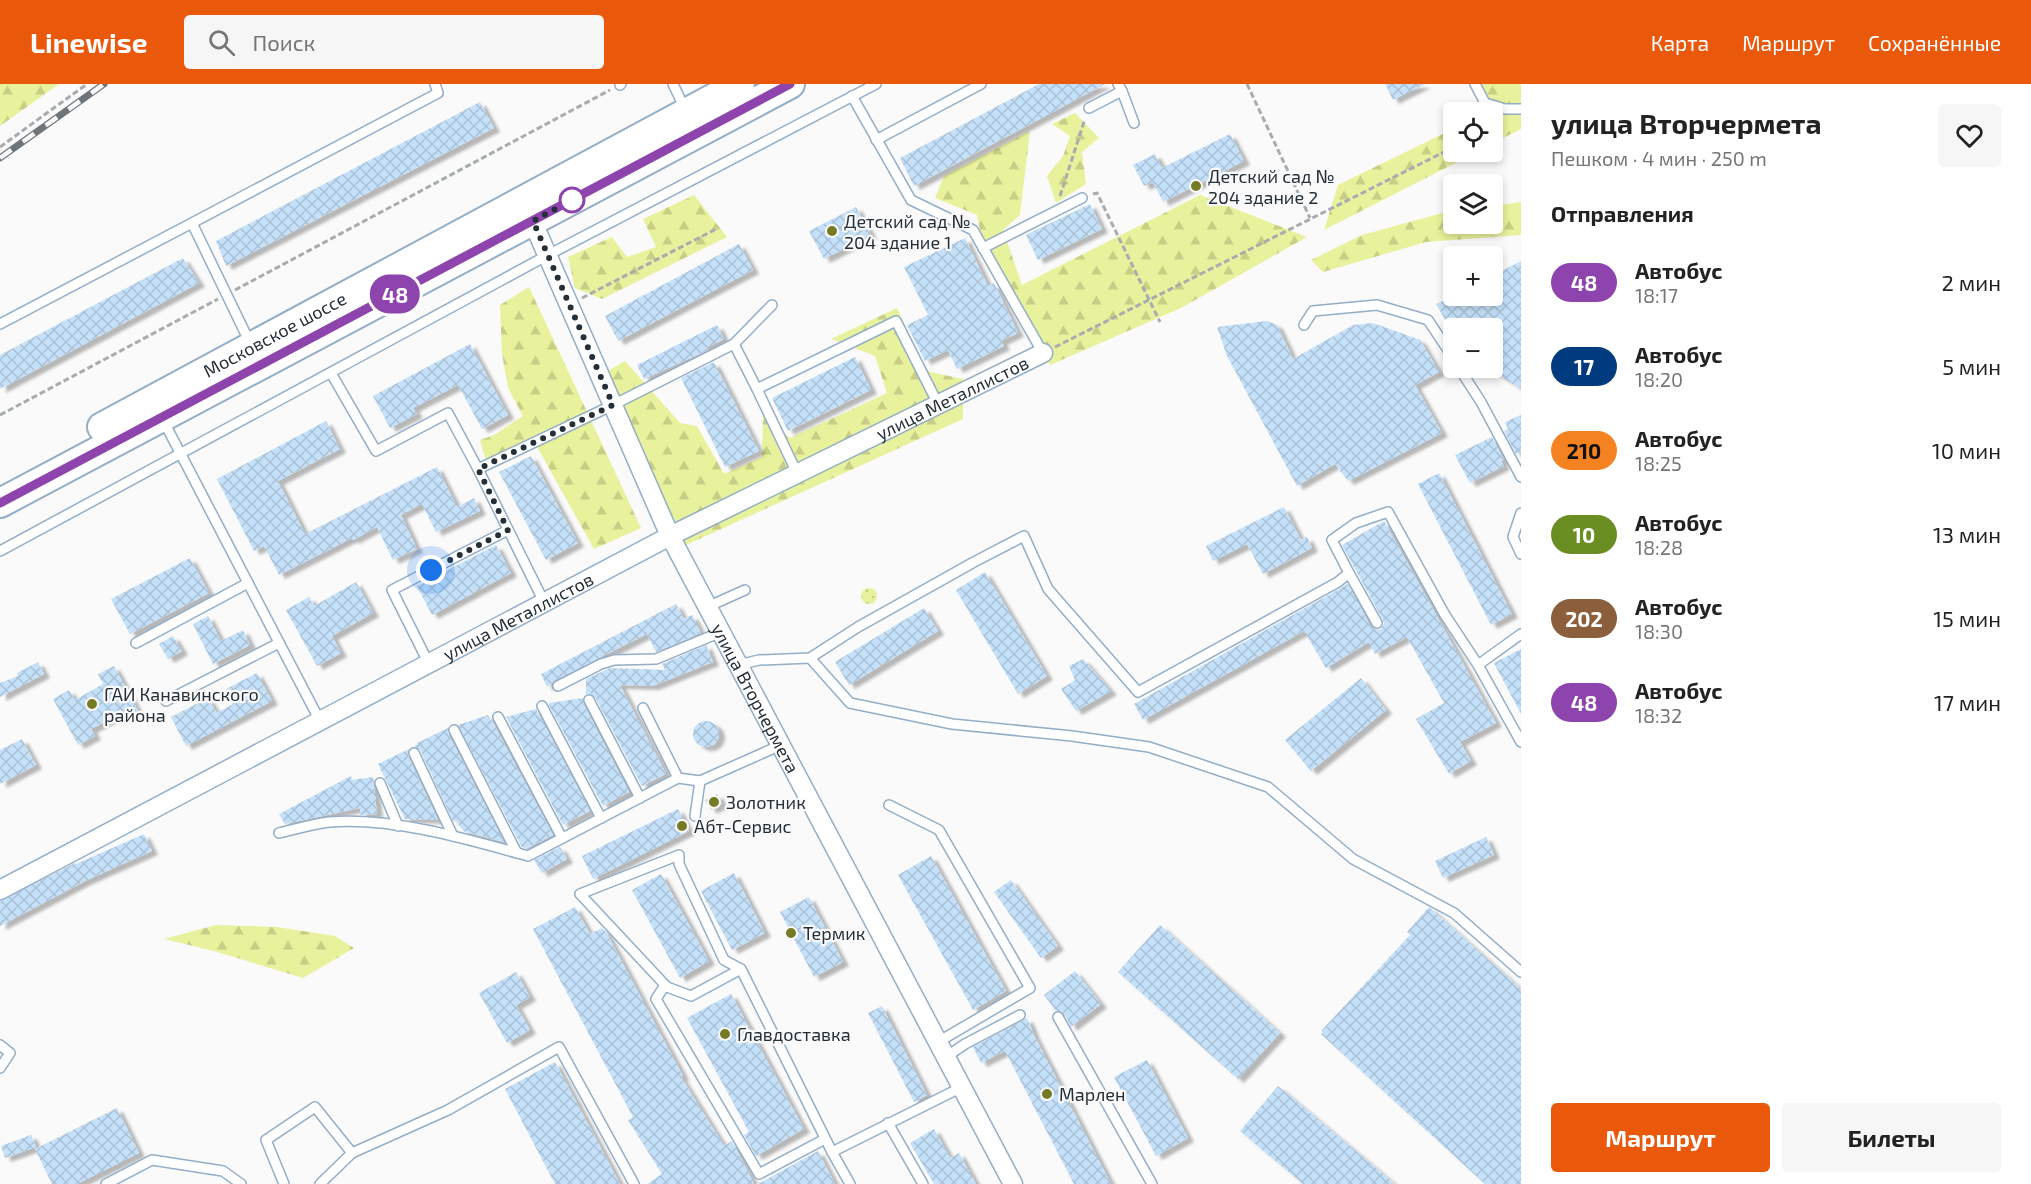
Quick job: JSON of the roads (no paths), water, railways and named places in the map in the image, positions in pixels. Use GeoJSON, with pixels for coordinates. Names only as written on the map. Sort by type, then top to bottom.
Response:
{"type":"FeatureCollection","features":[{"type":"Feature","properties":{"kind":"main road","name":"Московское шоссе"},"geometry":{"type":"LineString","coordinates":[[0,503],[162,417],[528,211],[687,112],[740,84]]}},
{"type":"Feature","properties":{"kind":"main road","name":"Московское шоссе"},"geometry":{"type":"LineString","coordinates":[[0,481],[251,346],[790,84]]}},
{"type":"Feature","properties":{"kind":"street","name":"улица Вторчермета"},"geometry":{"type":"LineString","coordinates":[[528,211],[670,536],[1013,1184]]}},
{"type":"Feature","properties":{"kind":"street","name":"улица Металлистов"},"geometry":{"type":"LineString","coordinates":[[0,890],[670,536],[1043,353]]}},
{"type":"Feature","properties":{"kind":"lane"},"geometry":{"type":"LineString","coordinates":[[0,324],[438,93],[435,84]]}},
{"type":"Feature","properties":{"kind":"lane"},"geometry":{"type":"LineString","coordinates":[[673,84],[687,112]]}},
{"type":"Feature","properties":{"kind":"lane"},"geometry":{"type":"LineString","coordinates":[[0,551],[548,255],[876,84]]}},
{"type":"Feature","properties":{"kind":"lane"},"geometry":{"type":"LineString","coordinates":[[876,140],[981,84]]}},
{"type":"Feature","properties":{"kind":"lane"},"geometry":{"type":"LineString","coordinates":[[1475,84],[1485,103],[1504,109],[1521,109]]}},
{"type":"Feature","properties":{"kind":"lane"},"geometry":{"type":"LineString","coordinates":[[1089,108],[1120,88],[1134,123]]}},
{"type":"Feature","properties":{"kind":"lane"},"geometry":{"type":"LineString","coordinates":[[852,96],[911,200],[973,230],[1043,353]]}},
{"type":"Feature","properties":{"kind":"lane"},"geometry":{"type":"LineString","coordinates":[[983,248],[1082,198]]}},
{"type":"Feature","properties":{"kind":"lane"},"geometry":{"type":"LineString","coordinates":[[192,223],[251,346]]}},
{"type":"Feature","properties":{"kind":"lane"},"geometry":{"type":"LineString","coordinates":[[478,469],[734,344],[772,305]]}},
{"type":"Feature","properties":{"kind":"lane"},"geometry":{"type":"LineString","coordinates":[[1304,325],[1313,311],[1377,305],[1428,320],[1443,342]]}},
{"type":"Feature","properties":{"kind":"lane"},"geometry":{"type":"LineString","coordinates":[[757,389],[896,321],[938,404]]}},
{"type":"Feature","properties":{"kind":"lane"},"geometry":{"type":"LineString","coordinates":[[734,344],[797,473]]}},
{"type":"Feature","properties":{"kind":"lane"},"geometry":{"type":"LineString","coordinates":[[331,373],[376,451],[448,413],[544,602]]}},
{"type":"Feature","properties":{"kind":"lane"},"geometry":{"type":"LineString","coordinates":[[1465,378],[1481,402],[1521,477]]}},
{"type":"Feature","properties":{"kind":"lane"},"geometry":{"type":"LineString","coordinates":[[162,417],[320,721]]}},
{"type":"Feature","properties":{"kind":"lane"},"geometry":{"type":"LineString","coordinates":[[1377,623],[1332,540],[1356,523],[1388,512],[1445,615],[1478,665],[1521,742]]}},
{"type":"Feature","properties":{"kind":"lane"},"geometry":{"type":"LineString","coordinates":[[1521,513],[1513,537],[1521,554]]}},
{"type":"Feature","properties":{"kind":"lane"},"geometry":{"type":"LineString","coordinates":[[429,664],[392,590],[508,530]]}},
{"type":"Feature","properties":{"kind":"lane"},"geometry":{"type":"LineString","coordinates":[[738,665],[759,660],[810,658],[868,621],[1024,536],[1048,589],[1138,692],[1338,582],[1349,573]]}},
{"type":"Feature","properties":{"kind":"lane"},"geometry":{"type":"LineString","coordinates":[[136,643],[248,584]]}},
{"type":"Feature","properties":{"kind":"lane"},"geometry":{"type":"LineString","coordinates":[[707,607],[744,590]]}},
{"type":"Feature","properties":{"kind":"lane"},"geometry":{"type":"LineString","coordinates":[[558,686],[601,664],[614,660],[656,660],[721,632]]}},
{"type":"Feature","properties":{"kind":"lane"},"geometry":{"type":"LineString","coordinates":[[1478,665],[1521,634]]}},
{"type":"Feature","properties":{"kind":"lane"},"geometry":{"type":"LineString","coordinates":[[166,701],[279,643]]}},
{"type":"Feature","properties":{"kind":"lane"},"geometry":{"type":"LineString","coordinates":[[810,658],[850,703],[952,724],[1072,736],[1149,747],[1268,787],[1353,859],[1454,913],[1521,972]]}},
{"type":"Feature","properties":{"kind":"lane"},"geometry":{"type":"LineString","coordinates":[[589,700],[640,798]]}},
{"type":"Feature","properties":{"kind":"lane"},"geometry":{"type":"LineString","coordinates":[[542,706],[601,818]]}},
{"type":"Feature","properties":{"kind":"lane"},"geometry":{"type":"LineString","coordinates":[[643,708],[678,778]]}},
{"type":"Feature","properties":{"kind":"lane"},"geometry":{"type":"LineString","coordinates":[[498,717],[562,838]]}},
{"type":"Feature","properties":{"kind":"lane"},"geometry":{"type":"LineString","coordinates":[[454,730],[517,853]]}},
{"type":"Feature","properties":{"kind":"lane"},"geometry":{"type":"LineString","coordinates":[[279,832],[329,822],[385,824],[453,836],[528,856],[678,778],[700,781],[781,746]]}},
{"type":"Feature","properties":{"kind":"lane"},"geometry":{"type":"LineString","coordinates":[[414,753],[453,836]]}},
{"type":"Feature","properties":{"kind":"lane"},"geometry":{"type":"LineString","coordinates":[[695,816],[700,781]]}},
{"type":"Feature","properties":{"kind":"lane"},"geometry":{"type":"LineString","coordinates":[[380,783],[398,826]]}},
{"type":"Feature","properties":{"kind":"lane"},"geometry":{"type":"LineString","coordinates":[[889,805],[939,830],[1030,988],[942,1050]]}},
{"type":"Feature","properties":{"kind":"lane"},"geometry":{"type":"LineString","coordinates":[[741,969],[691,996],[665,985],[580,894],[679,855],[678,864],[724,960],[741,969],[825,1139],[850,1184]]}},
{"type":"Feature","properties":{"kind":"lane"},"geometry":{"type":"LineString","coordinates":[[665,985],[656,999],[759,1174],[825,1139]]}},
{"type":"Feature","properties":{"kind":"lane"},"geometry":{"type":"LineString","coordinates":[[942,1050],[965,1044],[1020,1016]]}},
{"type":"Feature","properties":{"kind":"lane"},"geometry":{"type":"LineString","coordinates":[[1058,1017],[1152,1184]]}},
{"type":"Feature","properties":{"kind":"lane"},"geometry":{"type":"LineString","coordinates":[[0,1045],[10,1053],[0,1068]]}},
{"type":"Feature","properties":{"kind":"lane"},"geometry":{"type":"LineString","coordinates":[[320,1184],[352,1153],[448,1110],[559,1047],[634,1184]]}},
{"type":"Feature","properties":{"kind":"lane"},"geometry":{"type":"LineString","coordinates":[[832,1152],[962,1087]]}},
{"type":"Feature","properties":{"kind":"lane"},"geometry":{"type":"LineString","coordinates":[[284,1184],[266,1140],[315,1107],[352,1153]]}},
{"type":"Feature","properties":{"kind":"lane"},"geometry":{"type":"LineString","coordinates":[[888,1123],[923,1184]]}},
{"type":"Feature","properties":{"kind":"lane"},"geometry":{"type":"LineString","coordinates":[[106,1184],[152,1160],[223,1171],[241,1184]]}},
{"type":"Feature","properties":{"kind":"railway"},"geometry":{"type":"LineString","coordinates":[[0,158],[104,84]]}},
{"type":"Feature","properties":{"kind":"place","name":"Детский сад № 204 здание 2"},"geometry":{"type":"Point","coordinates":[1196,186]}},
{"type":"Feature","properties":{"kind":"place","name":"Детский сад № 204 здание 1"},"geometry":{"type":"Point","coordinates":[832,231]}},
{"type":"Feature","properties":{"kind":"place","name":"ГАИ Канавинского района"},"geometry":{"type":"Point","coordinates":[92,704]}},
{"type":"Feature","properties":{"kind":"place","name":"Золотник"},"geometry":{"type":"Point","coordinates":[714,802]}},
{"type":"Feature","properties":{"kind":"place","name":"Абт-Сервис"},"geometry":{"type":"Point","coordinates":[682,826]}},
{"type":"Feature","properties":{"kind":"place","name":"Термик"},"geometry":{"type":"Point","coordinates":[791,933]}},
{"type":"Feature","properties":{"kind":"place","name":"Главдоставка"},"geometry":{"type":"Point","coordinates":[725,1034]}},
{"type":"Feature","properties":{"kind":"place","name":"Марлен"},"geometry":{"type":"Point","coordinates":[1047,1094]}}]}
